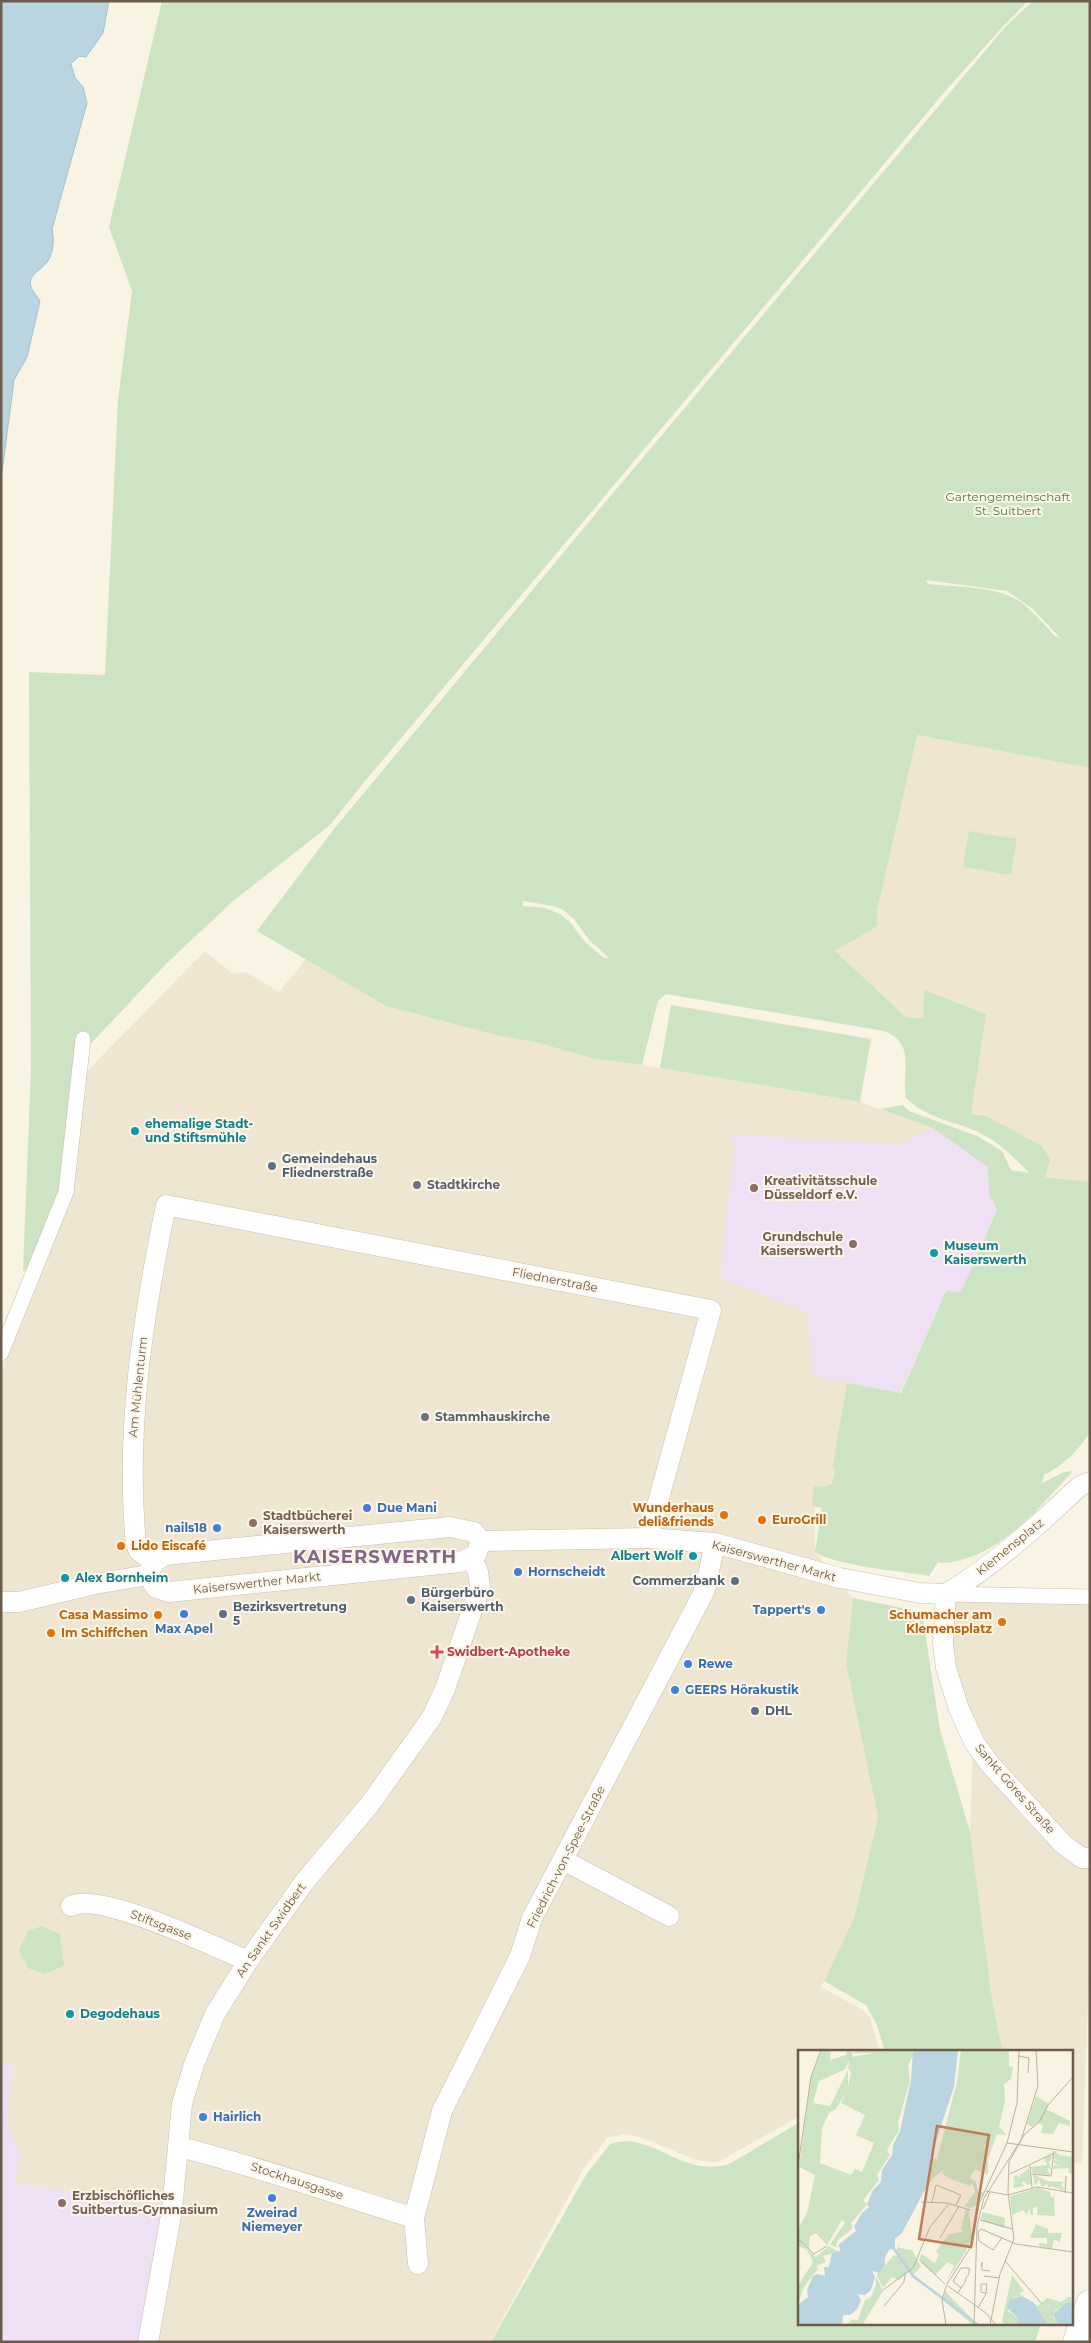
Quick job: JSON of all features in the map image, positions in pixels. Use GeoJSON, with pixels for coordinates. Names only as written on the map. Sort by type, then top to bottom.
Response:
{"type":"FeatureCollection","features":[{"type":"Feature","properties":{"kind":"main road"},"geometry":{"type":"LineString","coordinates":[[1077,2342],[1090,2304]]}},
{"type":"Feature","properties":{"kind":"street"},"geometry":{"type":"LineString","coordinates":[[1,1353],[66,1192],[83,1039]]}},
{"type":"Feature","properties":{"kind":"street","name":"Fliednerstraße"},"geometry":{"type":"LineString","coordinates":[[166,1205],[710,1310],[648,1538]]}},
{"type":"Feature","properties":{"kind":"street","name":"Am Mühlenturm"},"geometry":{"type":"LineString","coordinates":[[151,1569],[136,1544],[132,1463],[134,1410],[146,1311],[166,1205]]}},
{"type":"Feature","properties":{"kind":"street","name":"Klemensplatz"},"geometry":{"type":"LineString","coordinates":[[946,1594],[988,1568],[1023,1540],[1080,1486],[1090,1482]]}},
{"type":"Feature","properties":{"kind":"street"},"geometry":{"type":"LineString","coordinates":[[1,1602],[19,1602],[151,1569],[165,1555],[450,1527],[474,1532],[476,1549]]}},
{"type":"Feature","properties":{"kind":"street","name":"Kaiserswerther Markt"},"geometry":{"type":"LineString","coordinates":[[151,1569],[156,1588],[162,1592],[169,1592],[460,1562],[476,1549],[648,1538],[715,1543],[810,1571],[920,1593],[946,1594]]}},
{"type":"Feature","properties":{"kind":"street","name":"Friedrich-von-Spee-Straße"},"geometry":{"type":"LineString","coordinates":[[418,2264],[414,2218],[442,2111],[520,1956],[532,1918],[705,1590],[715,1543]]}},
{"type":"Feature","properties":{"kind":"street","name":"An Sankt Swidbert"},"geometry":{"type":"LineString","coordinates":[[148,2342],[172,2210],[180,2147],[182,2104],[194,2064],[215,2014],[248,1960],[305,1882],[370,1804],[432,1718],[445,1689],[480,1586],[476,1549]]}},
{"type":"Feature","properties":{"kind":"street","name":"Klemensplatz"},"geometry":{"type":"LineString","coordinates":[[946,1594],[1090,1597]]}},
{"type":"Feature","properties":{"kind":"street","name":"Sankt Göres Straße"},"geometry":{"type":"LineString","coordinates":[[946,1594],[943,1643],[946,1668],[959,1709],[974,1742],[989,1763],[1062,1844],[1086,1858]]}},
{"type":"Feature","properties":{"kind":"street"},"geometry":{"type":"LineString","coordinates":[[563,1860],[669,1916]]}},
{"type":"Feature","properties":{"kind":"street","name":"Stiftsgasse"},"geometry":{"type":"LineString","coordinates":[[71,1906],[77,1903],[97,1904],[134,1914],[248,1960]]}},
{"type":"Feature","properties":{"kind":"street","name":"Stockhausgasse"},"geometry":{"type":"LineString","coordinates":[[180,2147],[262,2169],[296,2182],[414,2218]]}},
{"type":"Feature","properties":{"kind":"shaded area"},"geometry":{"type":"Polygon","coordinates":[[[916,735],[1090,768],[1090,1182],[1045,1177],[978,1114],[971,1114],[939,1019],[906,1017],[835,951],[878,926],[877,911],[916,735]]]}},
{"type":"Feature","properties":{"kind":"shaded area"},"geometry":{"type":"Polygon","coordinates":[[[205,951],[233,974],[246,972],[279,992],[306,959],[386,1006],[496,1035],[539,1043],[591,1058],[860,1102],[933,1128],[968,1137],[961,1292],[946,1291],[900,1393],[847,1383],[832,1468],[835,1469],[833,1481],[826,1487],[814,1487],[815,1552],[853,1598],[846,1663],[878,1817],[854,1918],[821,1987],[863,2010],[870,2018],[879,2050],[798,2050],[798,2117],[718,2162],[696,2160],[640,2137],[626,2134],[607,2138],[584,2168],[490,2342],[150,2342],[90,2194],[15,2183],[20,2149],[16,2149],[7,2121],[14,2064],[1,2063],[1,1372],[19,1319],[87,1071],[205,951]]]}},
{"type":"Feature","properties":{"kind":"shaded area","name":"Grundschule Kaiserswerth"},"geometry":{"type":"Polygon","coordinates":[[[933,1128],[995,1150],[997,1210],[961,1292],[946,1291],[900,1393],[812,1375],[808,1312],[720,1278],[734,1148],[730,1134],[899,1145],[933,1128]]]}},
{"type":"Feature","properties":{"kind":"shaded area"},"geometry":{"type":"Polygon","coordinates":[[[948,1596],[1090,1597],[1090,1944],[1082,2164],[1074,2162],[1074,2050],[1003,2050],[993,2006],[970,1832],[973,1738],[960,1709],[948,1596]]]}},
{"type":"Feature","properties":{"kind":"shaded area","name":"Erzbischöfliches Suitbertus-Gymnasium"},"geometry":{"type":"Polygon","coordinates":[[[1,2063],[14,2064],[7,2121],[16,2148],[20,2148],[15,2183],[90,2194],[90,2197],[154,2209],[165,2215],[141,2342],[1,2342],[1,2063]]]}},
{"type":"Feature","properties":{"kind":"green space"},"geometry":{"type":"Polygon","coordinates":[[[162,1],[1028,1],[947,89],[330,825],[232,902],[167,963],[79,1056],[62,1188],[33,1269],[23,1271],[31,1069],[29,672],[105,675],[118,400],[132,291],[109,227],[162,1]]]}},
{"type":"Feature","properties":{"kind":"green space","name":"Gartengemeinschaft St. Suitbert"},"geometry":{"type":"Polygon","coordinates":[[[1033,1],[1090,1],[1090,768],[917,735],[877,911],[878,926],[835,951],[906,1017],[923,1018],[924,990],[986,1014],[971,1114],[986,1116],[1042,1146],[1050,1160],[1045,1177],[1090,1182],[1090,1432],[1070,1457],[1044,1475],[1042,1483],[1064,1472],[1073,1471],[1023,1524],[994,1546],[978,1554],[952,1562],[938,1562],[929,1576],[838,1561],[815,1552],[822,1508],[812,1506],[814,1486],[826,1487],[832,1483],[835,1469],[832,1468],[847,1383],[901,1393],[946,1291],[961,1292],[997,1210],[989,1193],[988,1167],[933,1128],[880,1109],[903,1105],[909,1111],[977,1136],[1002,1151],[1011,1170],[1029,1173],[1007,1151],[989,1138],[972,1129],[933,1116],[915,1106],[906,1098],[906,1059],[901,1043],[884,1031],[666,994],[658,1001],[642,1065],[591,1058],[539,1043],[496,1035],[386,1006],[257,931],[334,829],[598,511],[1006,26],[1033,1]],[[926,580],[928,584],[987,590],[1010,596],[1024,605],[1055,636],[1061,639],[1033,609],[1007,591],[926,580]],[[523,901],[523,906],[545,908],[560,914],[570,922],[585,942],[604,958],[609,958],[589,940],[574,919],[563,910],[553,906],[523,901]]]}},
{"type":"Feature","properties":{"kind":"green space"},"geometry":{"type":"Polygon","coordinates":[[[969,831],[1017,839],[1011,875],[963,867],[969,831]]]}},
{"type":"Feature","properties":{"kind":"green space"},"geometry":{"type":"Polygon","coordinates":[[[671,1005],[871,1039],[860,1102],[660,1068],[671,1005]]]}},
{"type":"Feature","properties":{"kind":"green space"},"geometry":{"type":"Polygon","coordinates":[[[853,1598],[922,1612],[940,1730],[970,1832],[993,2006],[1003,2050],[884,2050],[877,2025],[866,2005],[824,1981],[854,1918],[878,1817],[846,1663],[853,1598]]]}},
{"type":"Feature","properties":{"kind":"green space"},"geometry":{"type":"Polygon","coordinates":[[[42,1926],[60,1934],[64,1966],[45,1974],[28,1968],[19,1950],[28,1931],[42,1926]]]}},
{"type":"Feature","properties":{"kind":"green space"},"geometry":{"type":"Polygon","coordinates":[[[798,2123],[798,2326],[1040,2326],[1035,2342],[491,2342],[586,2175],[610,2144],[625,2141],[640,2143],[698,2166],[714,2167],[731,2163],[798,2123]]]}},
{"type":"Feature","properties":{"kind":"water"},"geometry":{"type":"Polygon","coordinates":[[[1,1],[109,1],[103,33],[86,57],[79,56],[71,64],[75,78],[83,87],[87,103],[52,229],[52,252],[49,259],[35,273],[31,281],[33,291],[40,301],[27,357],[14,380],[1,480],[1,1]]]}},
{"type":"Feature","properties":{"kind":"place","name":"ehemalige Stadt- und Stiftsmühle"},"geometry":{"type":"Point","coordinates":[135,1131]}},
{"type":"Feature","properties":{"kind":"place","name":"Gemeindehaus Fliednerstraße"},"geometry":{"type":"Point","coordinates":[272,1166]}},
{"type":"Feature","properties":{"kind":"place","name":"Stadtkirche"},"geometry":{"type":"Point","coordinates":[417,1185]}},
{"type":"Feature","properties":{"kind":"place","name":"Kreativitätsschule Düsseldorf e.V."},"geometry":{"type":"Point","coordinates":[754,1188]}},
{"type":"Feature","properties":{"kind":"place","name":"Grundschule Kaiserswerth"},"geometry":{"type":"Point","coordinates":[853,1244]}},
{"type":"Feature","properties":{"kind":"place","name":"Museum Kaiserswerth"},"geometry":{"type":"Point","coordinates":[934,1253]}},
{"type":"Feature","properties":{"kind":"place","name":"Stammhauskirche"},"geometry":{"type":"Point","coordinates":[425,1417]}},
{"type":"Feature","properties":{"kind":"place","name":"Due Mani"},"geometry":{"type":"Point","coordinates":[367,1508]}},
{"type":"Feature","properties":{"kind":"place","name":"Wunderhaus deli&friends"},"geometry":{"type":"Point","coordinates":[724,1515]}},
{"type":"Feature","properties":{"kind":"place","name":"EuroGrill"},"geometry":{"type":"Point","coordinates":[762,1520]}},
{"type":"Feature","properties":{"kind":"place","name":"Stadtbücherei Kaiserswerth"},"geometry":{"type":"Point","coordinates":[253,1523]}},
{"type":"Feature","properties":{"kind":"place","name":"nails18"},"geometry":{"type":"Point","coordinates":[217,1528]}},
{"type":"Feature","properties":{"kind":"place","name":"Lido Eiscafé"},"geometry":{"type":"Point","coordinates":[121,1546]}},
{"type":"Feature","properties":{"kind":"place","name":"Albert Wolf"},"geometry":{"type":"Point","coordinates":[693,1556]}},
{"type":"Feature","properties":{"kind":"place","name":"Hornscheidt"},"geometry":{"type":"Point","coordinates":[518,1572]}},
{"type":"Feature","properties":{"kind":"place","name":"Alex Bornheim"},"geometry":{"type":"Point","coordinates":[65,1578]}},
{"type":"Feature","properties":{"kind":"place","name":"Commerzbank"},"geometry":{"type":"Point","coordinates":[735,1581]}},
{"type":"Feature","properties":{"kind":"place","name":"Bürgerbüro Kaiserswerth"},"geometry":{"type":"Point","coordinates":[411,1600]}},
{"type":"Feature","properties":{"kind":"place","name":"Tappert's"},"geometry":{"type":"Point","coordinates":[821,1610]}},
{"type":"Feature","properties":{"kind":"place","name":"Max Apel"},"geometry":{"type":"Point","coordinates":[184,1614]}},
{"type":"Feature","properties":{"kind":"place","name":"Bezirksvertretung 5"},"geometry":{"type":"Point","coordinates":[223,1614]}},
{"type":"Feature","properties":{"kind":"place","name":"Casa Massimo"},"geometry":{"type":"Point","coordinates":[158,1615]}},
{"type":"Feature","properties":{"kind":"place","name":"Schumacher am Klemensplatz"},"geometry":{"type":"Point","coordinates":[1002,1622]}},
{"type":"Feature","properties":{"kind":"place","name":"Im Schiffchen"},"geometry":{"type":"Point","coordinates":[51,1633]}},
{"type":"Feature","properties":{"kind":"place","name":"Swidbert-Apotheke"},"geometry":{"type":"Point","coordinates":[437,1652]}},
{"type":"Feature","properties":{"kind":"place","name":"Rewe"},"geometry":{"type":"Point","coordinates":[688,1664]}},
{"type":"Feature","properties":{"kind":"place","name":"GEERS Hörakustik"},"geometry":{"type":"Point","coordinates":[675,1690]}},
{"type":"Feature","properties":{"kind":"place","name":"DHL"},"geometry":{"type":"Point","coordinates":[755,1711]}},
{"type":"Feature","properties":{"kind":"place","name":"Degodehaus"},"geometry":{"type":"Point","coordinates":[70,2014]}},
{"type":"Feature","properties":{"kind":"place","name":"Hairlich"},"geometry":{"type":"Point","coordinates":[203,2117]}},
{"type":"Feature","properties":{"kind":"place","name":"Zweirad Niemeyer"},"geometry":{"type":"Point","coordinates":[272,2198]}},
{"type":"Feature","properties":{"kind":"place","name":"Erzbischöfliches Suitbertus-Gymnasium"},"geometry":{"type":"Point","coordinates":[62,2203]}},
{"type":"Feature","properties":{"kind":"district","name":"KAISERSWERTH"},"geometry":{"type":"Point","coordinates":[375,1557]}}]}
